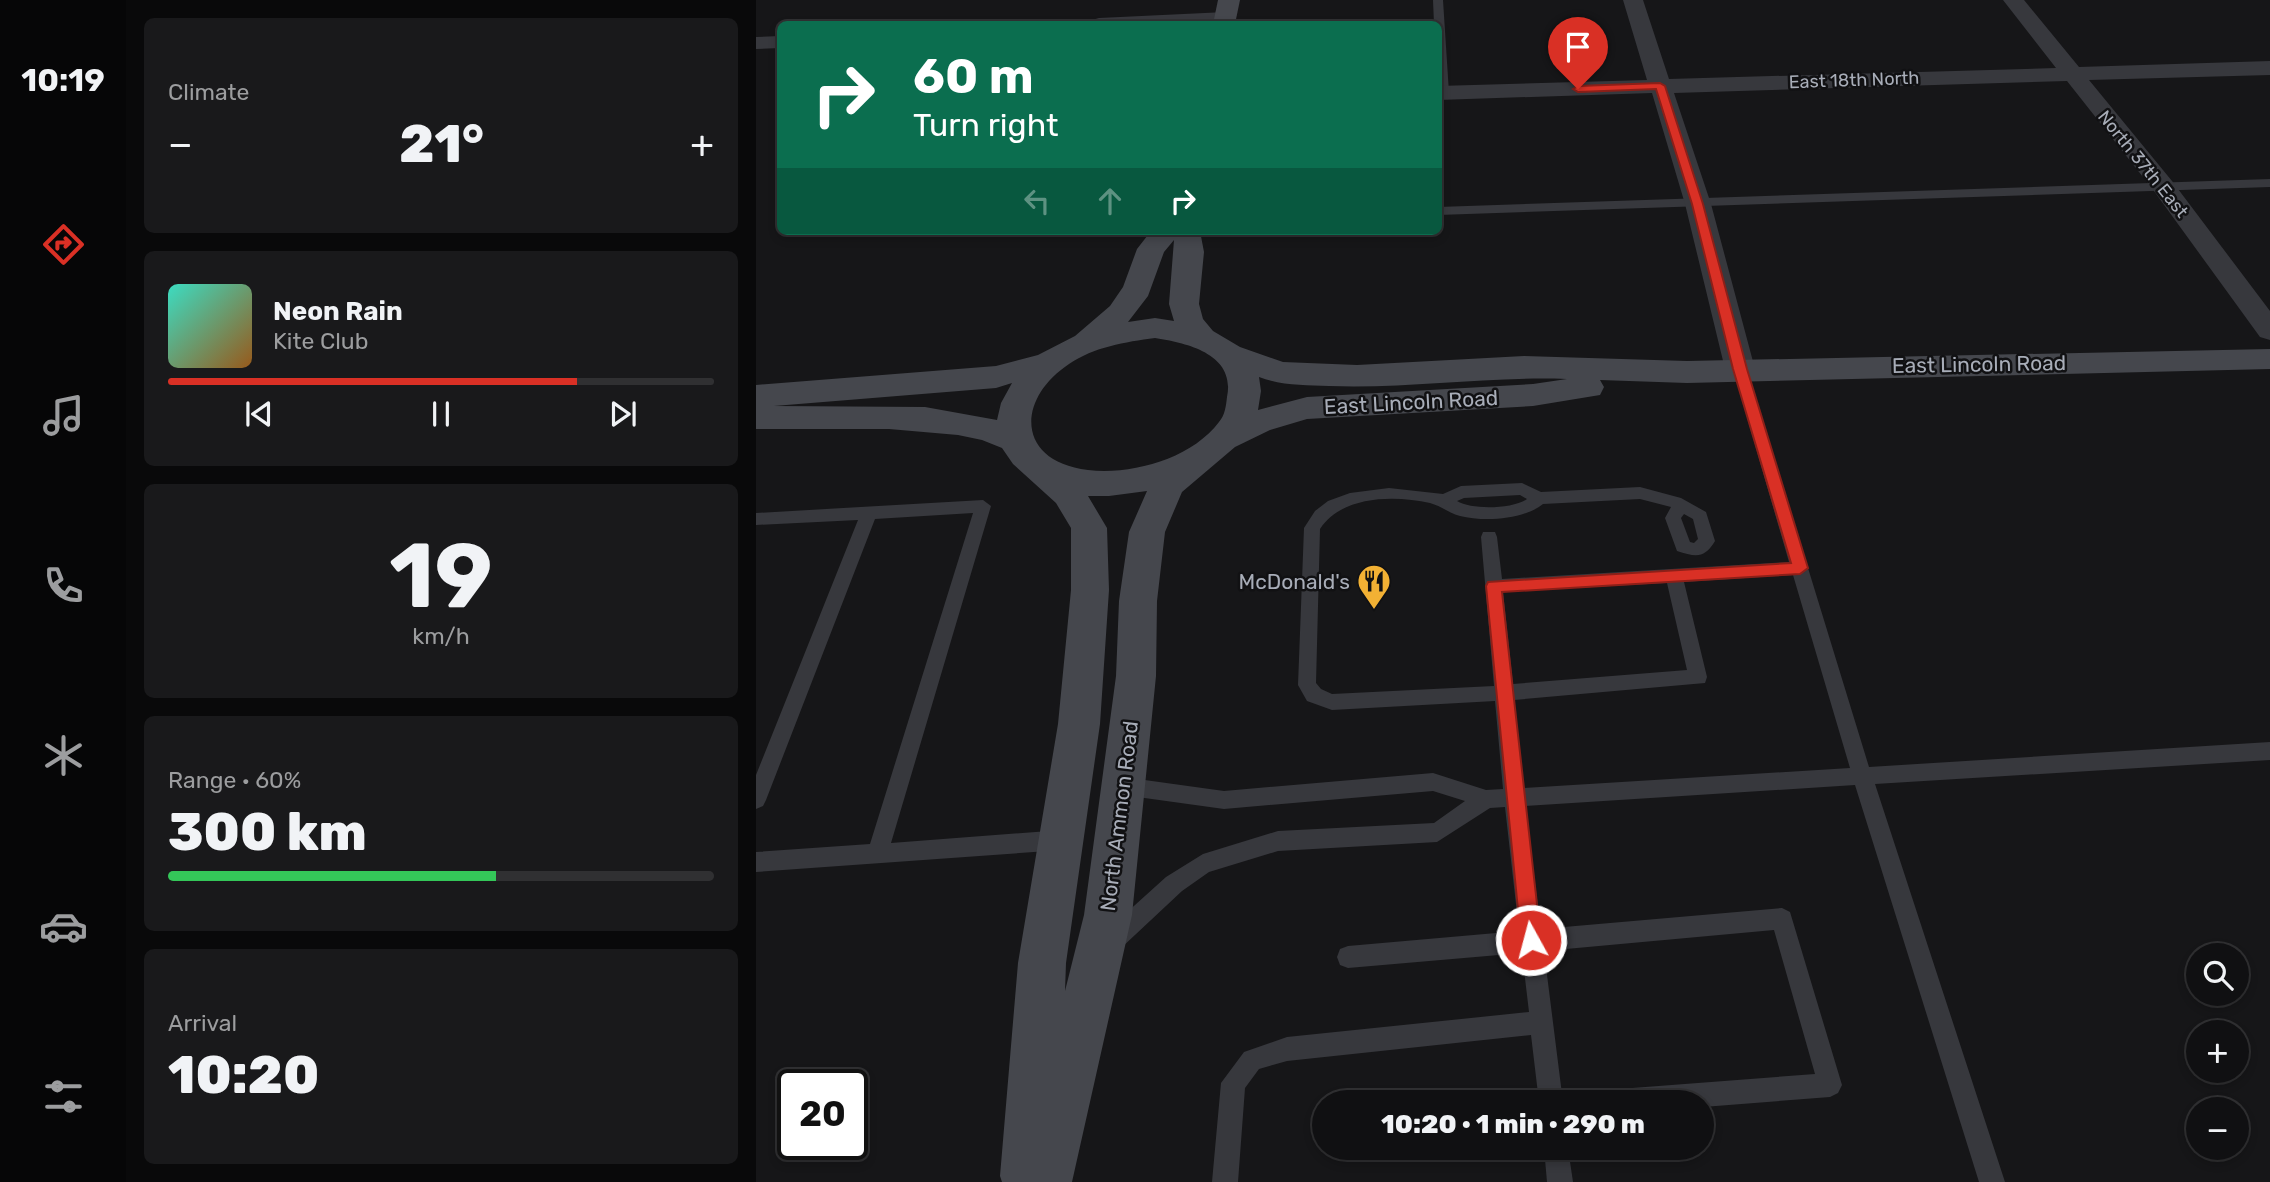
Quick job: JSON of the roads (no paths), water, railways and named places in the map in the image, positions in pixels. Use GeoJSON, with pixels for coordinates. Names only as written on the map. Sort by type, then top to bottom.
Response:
{"type":"FeatureCollection","features":[{"type":"Feature","properties":{"kind":"main road"},"geometry":{"type":"LineString","coordinates":[[1027,1182],[1042,963],[1080,711],[1090,590],[1089,528],[1069,494],[1026,452],[1014,412],[1024,388],[1048,363],[1114,321],[1132,298],[1142,278],[1148,249],[1163,235]]}},
{"type":"Feature","properties":{"kind":"main road"},"geometry":{"type":"LineString","coordinates":[[1187,235],[1191,246],[1185,308],[1186,315],[1201,337]]}},
{"type":"Feature","properties":{"kind":"main road"},"geometry":{"type":"LineString","coordinates":[[756,417],[935,420],[994,429],[1050,473],[1083,483],[1121,483],[1160,475],[1209,449],[1241,415],[1247,388],[1239,364],[1220,345],[1191,333],[1155,328],[1117,333],[1080,344]]}},
{"type":"Feature","properties":{"kind":"main road","name":"East Lincoln Road"},"geometry":{"type":"LineString","coordinates":[[1229,354],[1264,369],[1293,374],[1357,376],[1524,367],[1687,372],[2270,359]]}},
{"type":"Feature","properties":{"kind":"main road"},"geometry":{"type":"LineString","coordinates":[[756,396],[996,377],[1048,363]]}},
{"type":"Feature","properties":{"kind":"main road","name":"East Lincoln Road"},"geometry":{"type":"LineString","coordinates":[[1209,449],[1259,421],[1307,408],[1533,395],[1687,372]]}},
{"type":"Feature","properties":{"kind":"main road","name":"North Ammon Road"},"geometry":{"type":"LineString","coordinates":[[1044,1182],[1108,915],[1136,676],[1138,601],[1147,532],[1167,485],[1209,449]]}},
{"type":"Feature","properties":{"kind":"street"},"geometry":{"type":"LineString","coordinates":[[1633,0],[1698,204],[1740,369]]}},
{"type":"Feature","properties":{"kind":"street","name":"North 37th East"},"geometry":{"type":"LineString","coordinates":[[2013,0],[2163,187],[2270,331]]}},
{"type":"Feature","properties":{"kind":"street"},"geometry":{"type":"LineString","coordinates":[[1136,21],[1226,14]]}},
{"type":"Feature","properties":{"kind":"street"},"geometry":{"type":"LineString","coordinates":[[756,43],[777,42]]}},
{"type":"Feature","properties":{"kind":"street","name":"East 18th North"},"geometry":{"type":"LineString","coordinates":[[1442,93],[2270,68]]}},
{"type":"Feature","properties":{"kind":"lane"},"geometry":{"type":"LineString","coordinates":[[1438,0],[1439,21]]}},
{"type":"Feature","properties":{"kind":"lane"},"geometry":{"type":"LineString","coordinates":[[1442,211],[2270,183]]}},
{"type":"Feature","properties":{"kind":"lane"},"geometry":{"type":"LineString","coordinates":[[1740,369],[1862,775],[1992,1182]]}},
{"type":"Feature","properties":{"kind":"lane"},"geometry":{"type":"LineString","coordinates":[[1674,576],[1698,677],[1505,693],[1332,702],[1314,695],[1307,685],[1312,528],[1316,516],[1341,502],[1375,495],[1413,495],[1444,501],[1462,511],[1525,508],[1539,498],[1640,493],[1681,503],[1673,518],[1683,546],[1697,551],[1703,574]]}},
{"type":"Feature","properties":{"kind":"lane"},"geometry":{"type":"LineString","coordinates":[[756,519],[983,506],[877,854]]}},
{"type":"Feature","properties":{"kind":"lane"},"geometry":{"type":"LineString","coordinates":[[756,800],[869,513]]}},
{"type":"Feature","properties":{"kind":"lane"},"geometry":{"type":"LineString","coordinates":[[1489,537],[1514,797],[1550,1090]]}},
{"type":"Feature","properties":{"kind":"lane"},"geometry":{"type":"LineString","coordinates":[[1494,586],[1800,568]]}},
{"type":"Feature","properties":{"kind":"lane"},"geometry":{"type":"LineString","coordinates":[[1123,786],[1224,800],[1433,782],[1486,800],[2270,751]]}},
{"type":"Feature","properties":{"kind":"lane"},"geometry":{"type":"LineString","coordinates":[[1099,952],[1174,884],[1203,864],[1278,841],[1437,832],[1486,800]]}},
{"type":"Feature","properties":{"kind":"lane"},"geometry":{"type":"LineString","coordinates":[[756,862],[1062,840]]}},
{"type":"Feature","properties":{"kind":"lane"},"geometry":{"type":"LineString","coordinates":[[1348,957],[1783,919],[1830,1085],[1714,1094]]}},
{"type":"Feature","properties":{"kind":"lane"},"geometry":{"type":"LineString","coordinates":[[1226,1182],[1233,1083],[1252,1060],[1287,1049],[1541,1022]]}},
{"type":"Feature","properties":{"kind":"lane"},"geometry":{"type":"LineString","coordinates":[[1557,1160],[1560,1182]]}},
{"type":"Feature","properties":{"kind":"place","name":"McDonald's"},"geometry":{"type":"Point","coordinates":[1374,611]}}]}
